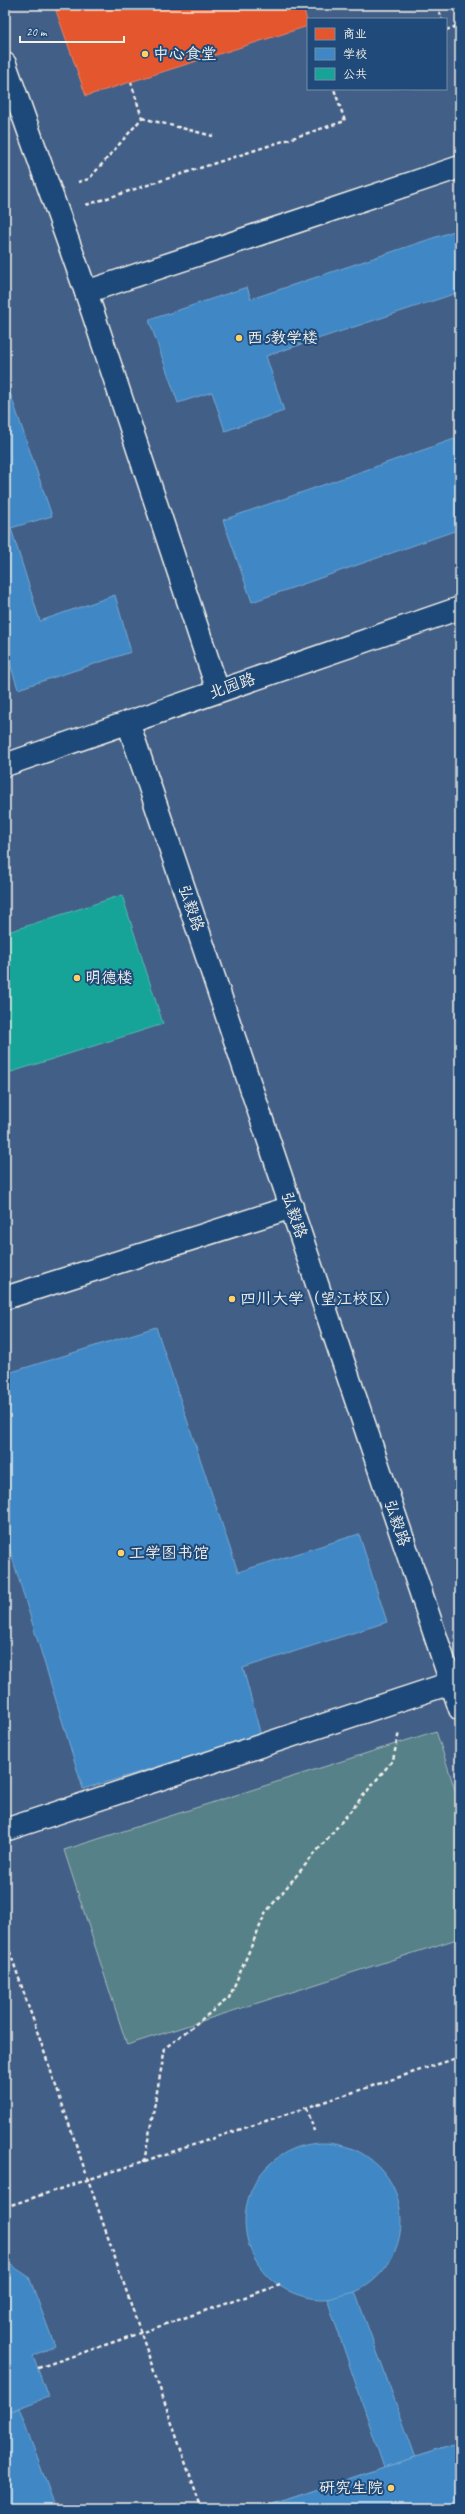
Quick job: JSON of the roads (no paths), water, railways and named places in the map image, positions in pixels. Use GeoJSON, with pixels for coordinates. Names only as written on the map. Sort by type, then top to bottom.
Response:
{"type":"FeatureCollection","features":[{"type":"Feature","properties":{"kind":"street"},"geometry":{"type":"LineString","coordinates":[[5,64],[86,292],[218,691]]}},
{"type":"Feature","properties":{"kind":"street"},"geometry":{"type":"LineString","coordinates":[[86,292],[460,167]]}},
{"type":"Feature","properties":{"kind":"street","name":"北园路"},"geometry":{"type":"LineString","coordinates":[[5,765],[460,608]]}},
{"type":"Feature","properties":{"kind":"street","name":"弘毅路"},"geometry":{"type":"LineString","coordinates":[[128,722],[292,1207],[456,1682],[460,1709]]}},
{"type":"Feature","properties":{"kind":"street"},"geometry":{"type":"LineString","coordinates":[[5,1298],[292,1207]]}},
{"type":"Feature","properties":{"kind":"street"},"geometry":{"type":"LineString","coordinates":[[5,1830],[456,1682]]}},
{"type":"Feature","properties":{"kind":"place","name":"中心食堂"},"geometry":{"type":"Point","coordinates":[145,54]}},
{"type":"Feature","properties":{"kind":"place","name":"西5教学楼"},"geometry":{"type":"Point","coordinates":[239,338]}},
{"type":"Feature","properties":{"kind":"place","name":"明德楼"},"geometry":{"type":"Point","coordinates":[77,978]}},
{"type":"Feature","properties":{"kind":"place","name":"四川大学（望江校区）"},"geometry":{"type":"Point","coordinates":[232,1299]}},
{"type":"Feature","properties":{"kind":"place","name":"工学图书馆"},"geometry":{"type":"Point","coordinates":[121,1553]}},
{"type":"Feature","properties":{"kind":"place","name":"研究生院"},"geometry":{"type":"Point","coordinates":[391,2488]}}]}
